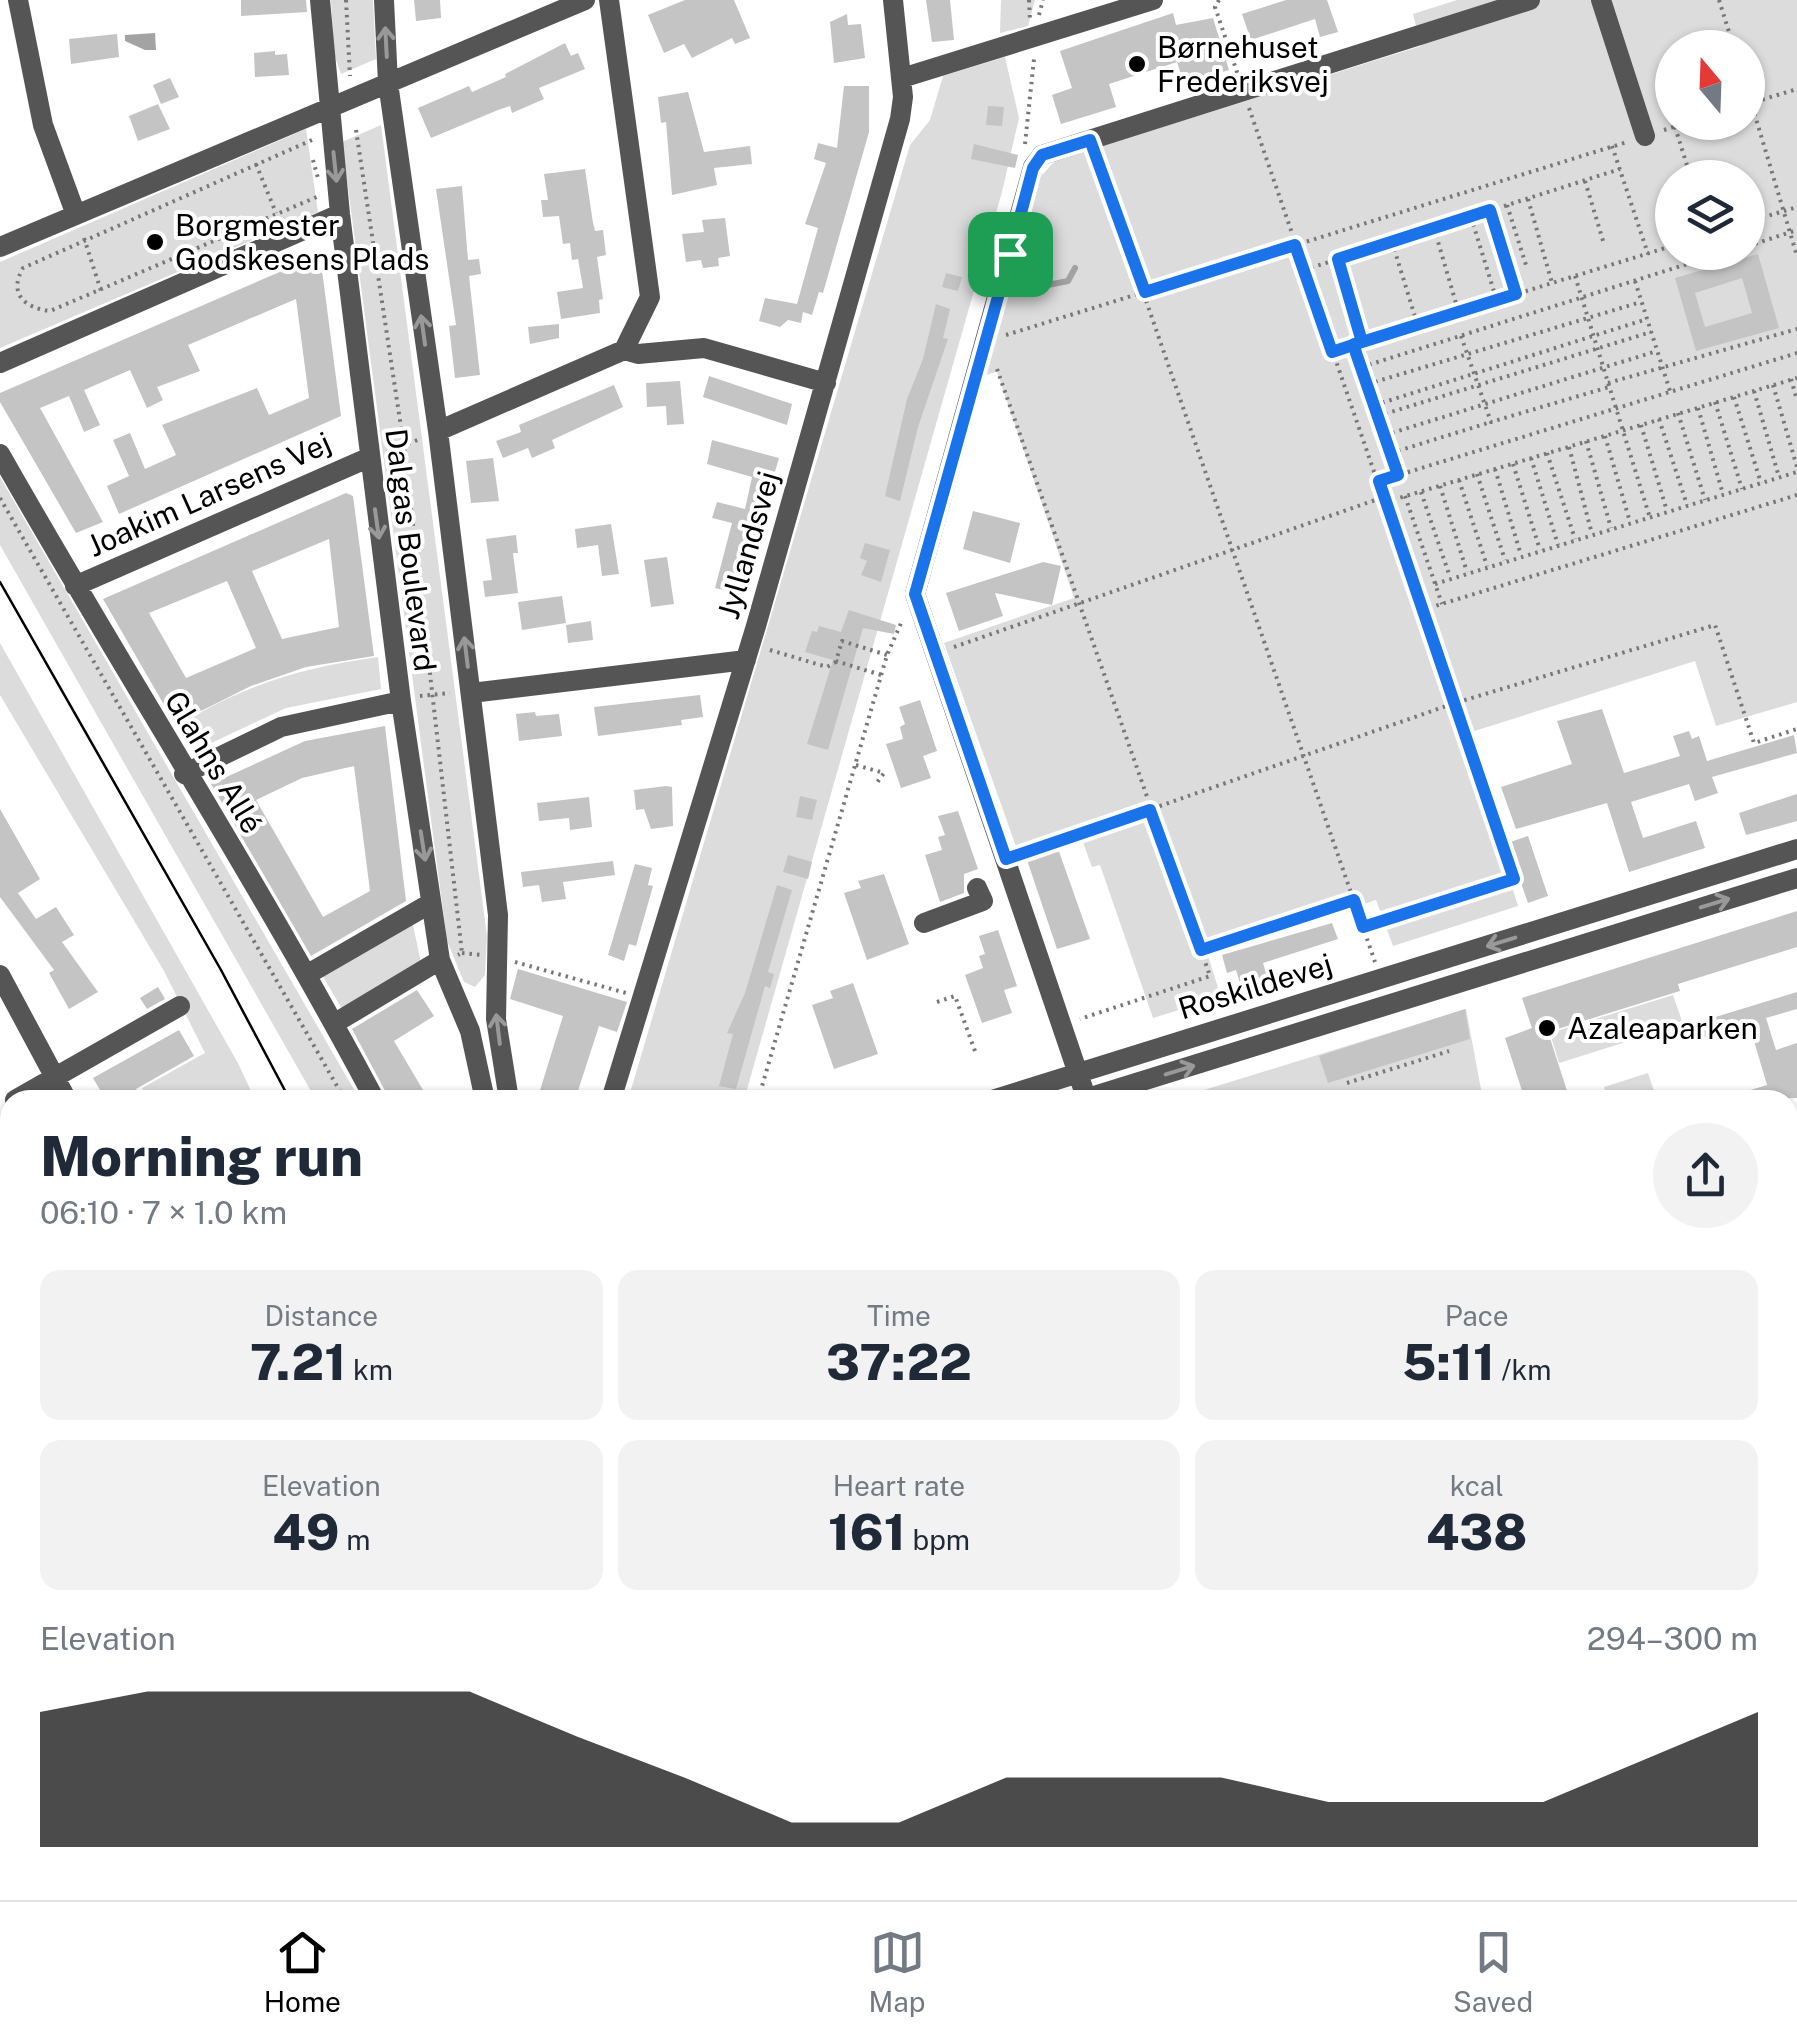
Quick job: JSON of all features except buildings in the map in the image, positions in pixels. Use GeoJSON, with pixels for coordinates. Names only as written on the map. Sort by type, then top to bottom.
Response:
{"type":"FeatureCollection","features":[{"type":"Feature","properties":{"kind":"street"},"geometry":{"type":"LineString","coordinates":[[18,0],[43,124],[76,215]]}},
{"type":"Feature","properties":{"kind":"street","name":"Dalgas Boulevard"},"geometry":{"type":"LineString","coordinates":[[320,0],[328,107],[368,458],[431,903],[440,960],[470,1031],[482,1090]]}},
{"type":"Feature","properties":{"kind":"street","name":"Dalgas Boulevard"},"geometry":{"type":"LineString","coordinates":[[384,0],[388,83],[471,693],[500,958],[496,1019],[508,1090]]}},
{"type":"Feature","properties":{"kind":"street"},"geometry":{"type":"LineString","coordinates":[[0,248],[585,0]]}},
{"type":"Feature","properties":{"kind":"street"},"geometry":{"type":"LineString","coordinates":[[609,0],[650,297],[624,350]]}},
{"type":"Feature","properties":{"kind":"street","name":"Jyllandsvej"},"geometry":{"type":"LineString","coordinates":[[614,1090],[748,652],[900,119],[902,78],[893,0]]}},
{"type":"Feature","properties":{"kind":"street"},"geometry":{"type":"LineString","coordinates":[[902,78],[1153,0]]}},
{"type":"Feature","properties":{"kind":"street"},"geometry":{"type":"LineString","coordinates":[[1078,1073],[915,594],[1033,168],[1042,155],[1530,0]]}},
{"type":"Feature","properties":{"kind":"street"},"geometry":{"type":"LineString","coordinates":[[1600,0],[1646,136]]}},
{"type":"Feature","properties":{"kind":"street"},"geometry":{"type":"LineString","coordinates":[[0,363],[340,214]]}},
{"type":"Feature","properties":{"kind":"street"},"geometry":{"type":"LineString","coordinates":[[438,430],[624,350],[638,354],[704,348],[826,383]]}},
{"type":"Feature","properties":{"kind":"street","name":"Glahns Allé"},"geometry":{"type":"LineString","coordinates":[[0,454],[184,774],[308,974],[370,1090]]}},
{"type":"Feature","properties":{"kind":"street","name":"Joakim Larsens Vej"},"geometry":{"type":"LineString","coordinates":[[74,586],[368,458]]}},
{"type":"Feature","properties":{"kind":"street"},"geometry":{"type":"LineString","coordinates":[[471,693],[748,652]]}},
{"type":"Feature","properties":{"kind":"street"},"geometry":{"type":"LineString","coordinates":[[184,774],[281,727],[401,701]]}},
{"type":"Feature","properties":{"kind":"street","name":"Roskildevej"},"geometry":{"type":"LineString","coordinates":[[1024,1090],[1797,849]]}},
{"type":"Feature","properties":{"kind":"street","name":"Roskildevej"},"geometry":{"type":"LineString","coordinates":[[1114,1090],[1797,878]]}},
{"type":"Feature","properties":{"kind":"street"},"geometry":{"type":"LineString","coordinates":[[924,923],[983,902],[977,888]]}},
{"type":"Feature","properties":{"kind":"street"},"geometry":{"type":"LineString","coordinates":[[1627,902],[1634,928]]}},
{"type":"Feature","properties":{"kind":"street"},"geometry":{"type":"LineString","coordinates":[[308,974],[431,903]]}},
{"type":"Feature","properties":{"kind":"street"},"geometry":{"type":"LineString","coordinates":[[1564,922],[1571,947]]}},
{"type":"Feature","properties":{"kind":"street"},"geometry":{"type":"LineString","coordinates":[[334,1024],[440,960]]}},
{"type":"Feature","properties":{"kind":"street"},"geometry":{"type":"LineString","coordinates":[[0,975],[62,1090]]}},
{"type":"Feature","properties":{"kind":"street"},"geometry":{"type":"LineString","coordinates":[[34,1090],[180,1006]]}},
{"type":"Feature","properties":{"kind":"street","name":"Roskildevej"},"geometry":{"type":"LineString","coordinates":[[1078,1073],[1083,1090]]}},
{"type":"Feature","properties":{"kind":"path"},"geometry":{"type":"LineString","coordinates":[[346,0],[350,76]]}},
{"type":"Feature","properties":{"kind":"path"},"geometry":{"type":"LineString","coordinates":[[1220,0],[1215,7],[1514,879],[1363,927]]}},
{"type":"Feature","properties":{"kind":"path"},"geometry":{"type":"LineString","coordinates":[[1720,0],[1729,30]]}},
{"type":"Feature","properties":{"kind":"path"},"geometry":{"type":"LineString","coordinates":[[1765,99],[1797,89]]}},
{"type":"Feature","properties":{"kind":"path"},"geometry":{"type":"LineString","coordinates":[[356,130],[404,446],[462,953],[440,960]]}},
{"type":"Feature","properties":{"kind":"path"},"geometry":{"type":"LineString","coordinates":[[1063,1024],[1210,976],[988,340],[1655,133]]}},
{"type":"Feature","properties":{"kind":"path"},"geometry":{"type":"LineString","coordinates":[[312,140],[23,268],[16,280],[18,297],[32,309],[50,311],[337,189]]}},
{"type":"Feature","properties":{"kind":"path"},"geometry":{"type":"LineString","coordinates":[[1090,140],[1381,978]]}},
{"type":"Feature","properties":{"kind":"path"},"geometry":{"type":"LineString","coordinates":[[1761,140],[1797,256]]}},
{"type":"Feature","properties":{"kind":"path"},"geometry":{"type":"LineString","coordinates":[[1612,146],[1648,254]]}},
{"type":"Feature","properties":{"kind":"path"},"geometry":{"type":"LineString","coordinates":[[256,164],[276,213]]}},
{"type":"Feature","properties":{"kind":"path"},"geometry":{"type":"LineString","coordinates":[[1304,270],[1620,169]]}},
{"type":"Feature","properties":{"kind":"path"},"geometry":{"type":"LineString","coordinates":[[1585,180],[1604,244]]}},
{"type":"Feature","properties":{"kind":"path"},"geometry":{"type":"LineString","coordinates":[[1528,198],[1552,283]]}},
{"type":"Feature","properties":{"kind":"path"},"geometry":{"type":"LineString","coordinates":[[1508,205],[1526,265]]}},
{"type":"Feature","properties":{"kind":"path"},"geometry":{"type":"LineString","coordinates":[[1765,217],[1797,207]]}},
{"type":"Feature","properties":{"kind":"path"},"geometry":{"type":"LineString","coordinates":[[1490,210],[1516,294]]}},
{"type":"Feature","properties":{"kind":"path"},"geometry":{"type":"LineString","coordinates":[[76,215],[110,315]]}},
{"type":"Feature","properties":{"kind":"path"},"geometry":{"type":"LineString","coordinates":[[1471,217],[1496,300]]}},
{"type":"Feature","properties":{"kind":"path"},"geometry":{"type":"LineString","coordinates":[[1434,228],[1458,312]]}},
{"type":"Feature","properties":{"kind":"path"},"geometry":{"type":"LineString","coordinates":[[1765,240],[1797,230]]}},
{"type":"Feature","properties":{"kind":"path"},"geometry":{"type":"LineString","coordinates":[[1392,242],[1417,325]]}},
{"type":"Feature","properties":{"kind":"path"},"geometry":{"type":"LineString","coordinates":[[1332,352],[1655,252]]}},
{"type":"Feature","properties":{"kind":"path"},"geometry":{"type":"LineString","coordinates":[[1338,259],[1362,342]]}},
{"type":"Feature","properties":{"kind":"path"},"geometry":{"type":"LineString","coordinates":[[1362,367],[1669,270]]}},
{"type":"Feature","properties":{"kind":"path"},"geometry":{"type":"LineString","coordinates":[[1575,276],[1650,518]]}},
{"type":"Feature","properties":{"kind":"path"},"geometry":{"type":"LineString","coordinates":[[1635,281],[1670,391]]}},
{"type":"Feature","properties":{"kind":"path"},"geometry":{"type":"LineString","coordinates":[[1368,384],[1642,302]]}},
{"type":"Feature","properties":{"kind":"path"},"geometry":{"type":"LineString","coordinates":[[1374,405],[1647,320]]}},
{"type":"Feature","properties":{"kind":"path"},"geometry":{"type":"LineString","coordinates":[[1391,454],[1797,328]]}},
{"type":"Feature","properties":{"kind":"path"},"geometry":{"type":"LineString","coordinates":[[1378,416],[1651,332]]}},
{"type":"Feature","properties":{"kind":"path"},"geometry":{"type":"LineString","coordinates":[[1461,336],[1491,422]]}},
{"type":"Feature","properties":{"kind":"path"},"geometry":{"type":"LineString","coordinates":[[1354,344],[1398,475]]}},
{"type":"Feature","properties":{"kind":"path"},"geometry":{"type":"LineString","coordinates":[[1385,435],[1657,351]]}},
{"type":"Feature","properties":{"kind":"path"},"geometry":{"type":"LineString","coordinates":[[1379,481],[1797,353]]}},
{"type":"Feature","properties":{"kind":"path"},"geometry":{"type":"LineString","coordinates":[[935,654],[1386,500],[1794,378],[1797,400]]}},
{"type":"Feature","properties":{"kind":"path"},"geometry":{"type":"LineString","coordinates":[[1436,584],[1797,470],[1773,385]]}},
{"type":"Feature","properties":{"kind":"path"},"geometry":{"type":"LineString","coordinates":[[1754,391],[1779,478]]}},
{"type":"Feature","properties":{"kind":"path"},"geometry":{"type":"LineString","coordinates":[[1734,396],[1762,483]]}},
{"type":"Feature","properties":{"kind":"path"},"geometry":{"type":"LineString","coordinates":[[1715,402],[1742,489]]}},
{"type":"Feature","properties":{"kind":"path"},"geometry":{"type":"LineString","coordinates":[[1698,408],[1724,495]]}},
{"type":"Feature","properties":{"kind":"path"},"geometry":{"type":"LineString","coordinates":[[1678,414],[1705,501]]}},
{"type":"Feature","properties":{"kind":"path"},"geometry":{"type":"LineString","coordinates":[[1659,419],[1688,506]]}},
{"type":"Feature","properties":{"kind":"path"},"geometry":{"type":"LineString","coordinates":[[1641,425],[1668,512]]}},
{"type":"Feature","properties":{"kind":"path"},"geometry":{"type":"LineString","coordinates":[[368,458],[438,430]]}},
{"type":"Feature","properties":{"kind":"path"},"geometry":{"type":"LineString","coordinates":[[1605,436],[1630,524]]}},
{"type":"Feature","properties":{"kind":"path"},"geometry":{"type":"LineString","coordinates":[[1586,442],[1612,530]]}},
{"type":"Feature","properties":{"kind":"path"},"geometry":{"type":"LineString","coordinates":[[1569,447],[1593,536]]}},
{"type":"Feature","properties":{"kind":"path"},"geometry":{"type":"LineString","coordinates":[[1547,453],[1576,541]]}},
{"type":"Feature","properties":{"kind":"path"},"geometry":{"type":"LineString","coordinates":[[1531,458],[1558,546]]}},
{"type":"Feature","properties":{"kind":"path"},"geometry":{"type":"LineString","coordinates":[[1514,464],[1541,552]]}},
{"type":"Feature","properties":{"kind":"path"},"geometry":{"type":"LineString","coordinates":[[1496,469],[1522,558]]}},
{"type":"Feature","properties":{"kind":"path"},"geometry":{"type":"LineString","coordinates":[[1477,474],[1506,562]]}},
{"type":"Feature","properties":{"kind":"path"},"geometry":{"type":"LineString","coordinates":[[1459,480],[1487,568]]}},
{"type":"Feature","properties":{"kind":"path"},"geometry":{"type":"LineString","coordinates":[[1440,486],[1468,574]]}},
{"type":"Feature","properties":{"kind":"path"},"geometry":{"type":"LineString","coordinates":[[1421,492],[1451,579]]}},
{"type":"Feature","properties":{"kind":"path"},"geometry":{"type":"LineString","coordinates":[[1422,610],[1797,495]]}},
{"type":"Feature","properties":{"kind":"path"},"geometry":{"type":"LineString","coordinates":[[1405,496],[1442,604]]}},
{"type":"Feature","properties":{"kind":"path","name":"Glahns Allé"},"geometry":{"type":"LineString","coordinates":[[0,498],[339,1090]]}},
{"type":"Feature","properties":{"kind":"path"},"geometry":{"type":"LineString","coordinates":[[1006,859],[1455,703],[1714,625],[1754,743],[1797,729]]}},
{"type":"Feature","properties":{"kind":"path"},"geometry":{"type":"LineString","coordinates":[[836,662],[842,641],[886,655]]}},
{"type":"Feature","properties":{"kind":"path"},"geometry":{"type":"LineString","coordinates":[[748,652],[826,667],[836,662],[881,675]]}},
{"type":"Feature","properties":{"kind":"path"},"geometry":{"type":"LineString","coordinates":[[401,701],[433,693],[471,693]]}},
{"type":"Feature","properties":{"kind":"path"},"geometry":{"type":"LineString","coordinates":[[856,765],[884,773],[876,784]]}},
{"type":"Feature","properties":{"kind":"path"},"geometry":{"type":"LineString","coordinates":[[231,900],[239,895]]}},
{"type":"Feature","properties":{"kind":"path"},"geometry":{"type":"LineString","coordinates":[[1201,950],[1354,900]]}},
{"type":"Feature","properties":{"kind":"path"},"geometry":{"type":"LineString","coordinates":[[500,958],[644,999]]}},
{"type":"Feature","properties":{"kind":"path"},"geometry":{"type":"LineString","coordinates":[[937,1002],[955,996],[974,1051]]}},
{"type":"Feature","properties":{"kind":"path"},"geometry":{"type":"LineString","coordinates":[[1340,1090],[1342,1085],[1449,1051]]}},
{"type":"Feature","properties":{"kind":"shaded area"},"geometry":{"type":"Polygon","coordinates":[[[331,0],[373,0],[376,59],[341,74],[334,54],[331,0]]]}},
{"type":"Feature","properties":{"kind":"shaded area"},"geometry":{"type":"Polygon","coordinates":[[[1001,0],[1035,0],[1028,26],[1000,33],[1001,0]]]}},
{"type":"Feature","properties":{"kind":"shaded area"},"geometry":{"type":"Polygon","coordinates":[[[1457,0],[1797,0],[1797,702],[1716,726],[1695,661],[1465,734],[1518,906],[1393,946],[1376,900],[1208,956],[1221,997],[1153,1018],[1100,865],[1092,867],[1081,837],[1020,858],[944,643],[1074,598],[997,372],[985,375],[1040,177],[1055,161],[1421,46],[1413,14],[1457,0]]]}},
{"type":"Feature","properties":{"kind":"shaded area"},"geometry":{"type":"Polygon","coordinates":[[[155,33],[156,50],[145,50],[125,41],[125,35],[155,33]]]}},
{"type":"Feature","properties":{"kind":"shaded area"},"geometry":{"type":"Polygon","coordinates":[[[1005,57],[1019,118],[1002,192],[747,1090],[631,1090],[910,145],[930,120],[943,76],[1005,57]]]}},
{"type":"Feature","properties":{"kind":"shaded area"},"geometry":{"type":"Polygon","coordinates":[[[381,125],[487,936],[485,975],[475,987],[464,982],[447,941],[342,142],[381,125]]]}},
{"type":"Feature","properties":{"kind":"shaded area"},"geometry":{"type":"Polygon","coordinates":[[[306,129],[318,212],[0,348],[0,262],[306,129]]]}},
{"type":"Feature","properties":{"kind":"shaded area"},"geometry":{"type":"Polygon","coordinates":[[[0,477],[354,1090],[310,1090],[0,545],[0,477]]]}},
{"type":"Feature","properties":{"kind":"shaded area"},"geometry":{"type":"Polygon","coordinates":[[[0,643],[250,1090],[143,1090],[205,1053],[164,971],[0,695],[0,643]]]}},
{"type":"Feature","properties":{"kind":"shaded area"},"geometry":{"type":"Polygon","coordinates":[[[378,657],[381,689],[286,708],[194,751],[179,725],[227,699],[275,680],[378,657]]]}},
{"type":"Feature","properties":{"kind":"shaded area"},"geometry":{"type":"Polygon","coordinates":[[[412,920],[421,963],[342,1009],[321,973],[412,920]]]}},
{"type":"Feature","properties":{"kind":"shaded area"},"geometry":{"type":"Polygon","coordinates":[[[1673,995],[1683,1024],[1559,1063],[1550,1033],[1673,995]]]}},
{"type":"Feature","properties":{"kind":"shaded area"},"geometry":{"type":"Polygon","coordinates":[[[1466,1009],[1481,1090],[1204,1090],[1466,1009]]]}},
{"type":"Feature","properties":{"kind":"shaded area"},"geometry":{"type":"Polygon","coordinates":[[[1648,1073],[1654,1090],[1605,1090],[1604,1087],[1648,1073]]]}},
{"type":"Feature","properties":{"kind":"waterway"},"geometry":{"type":"LineString","coordinates":[[1036,292],[1043,286],[1068,281],[1075,268]]}},
{"type":"Feature","properties":{"kind":"tram line"},"geometry":{"type":"LineString","coordinates":[[0,582],[221,970],[285,1090]]}},
{"type":"Feature","properties":{"kind":"place","name":"Børnehuset Frederiksvej"},"geometry":{"type":"Point","coordinates":[1137,64]}},
{"type":"Feature","properties":{"kind":"place","name":"Borgmester Godskesens Plads"},"geometry":{"type":"Point","coordinates":[155,242]}},
{"type":"Feature","properties":{"kind":"place","name":"Azaleaparken"},"geometry":{"type":"Point","coordinates":[1547,1028]}},
{"type":"Feature","properties":{"kind":"route"},"geometry":{"type":"LineString","coordinates":[[1010,254],[915,594],[1006,859],[1150,810],[1201,950],[1354,900],[1363,927],[1514,879],[1379,481],[1398,475],[1356,353],[1354,344],[1362,342],[1338,259],[1490,210],[1516,294],[1362,342],[1354,344],[1332,352],[1295,245],[1145,292],[1090,140],[1042,155],[1033,168],[1010,254]]}}]}
